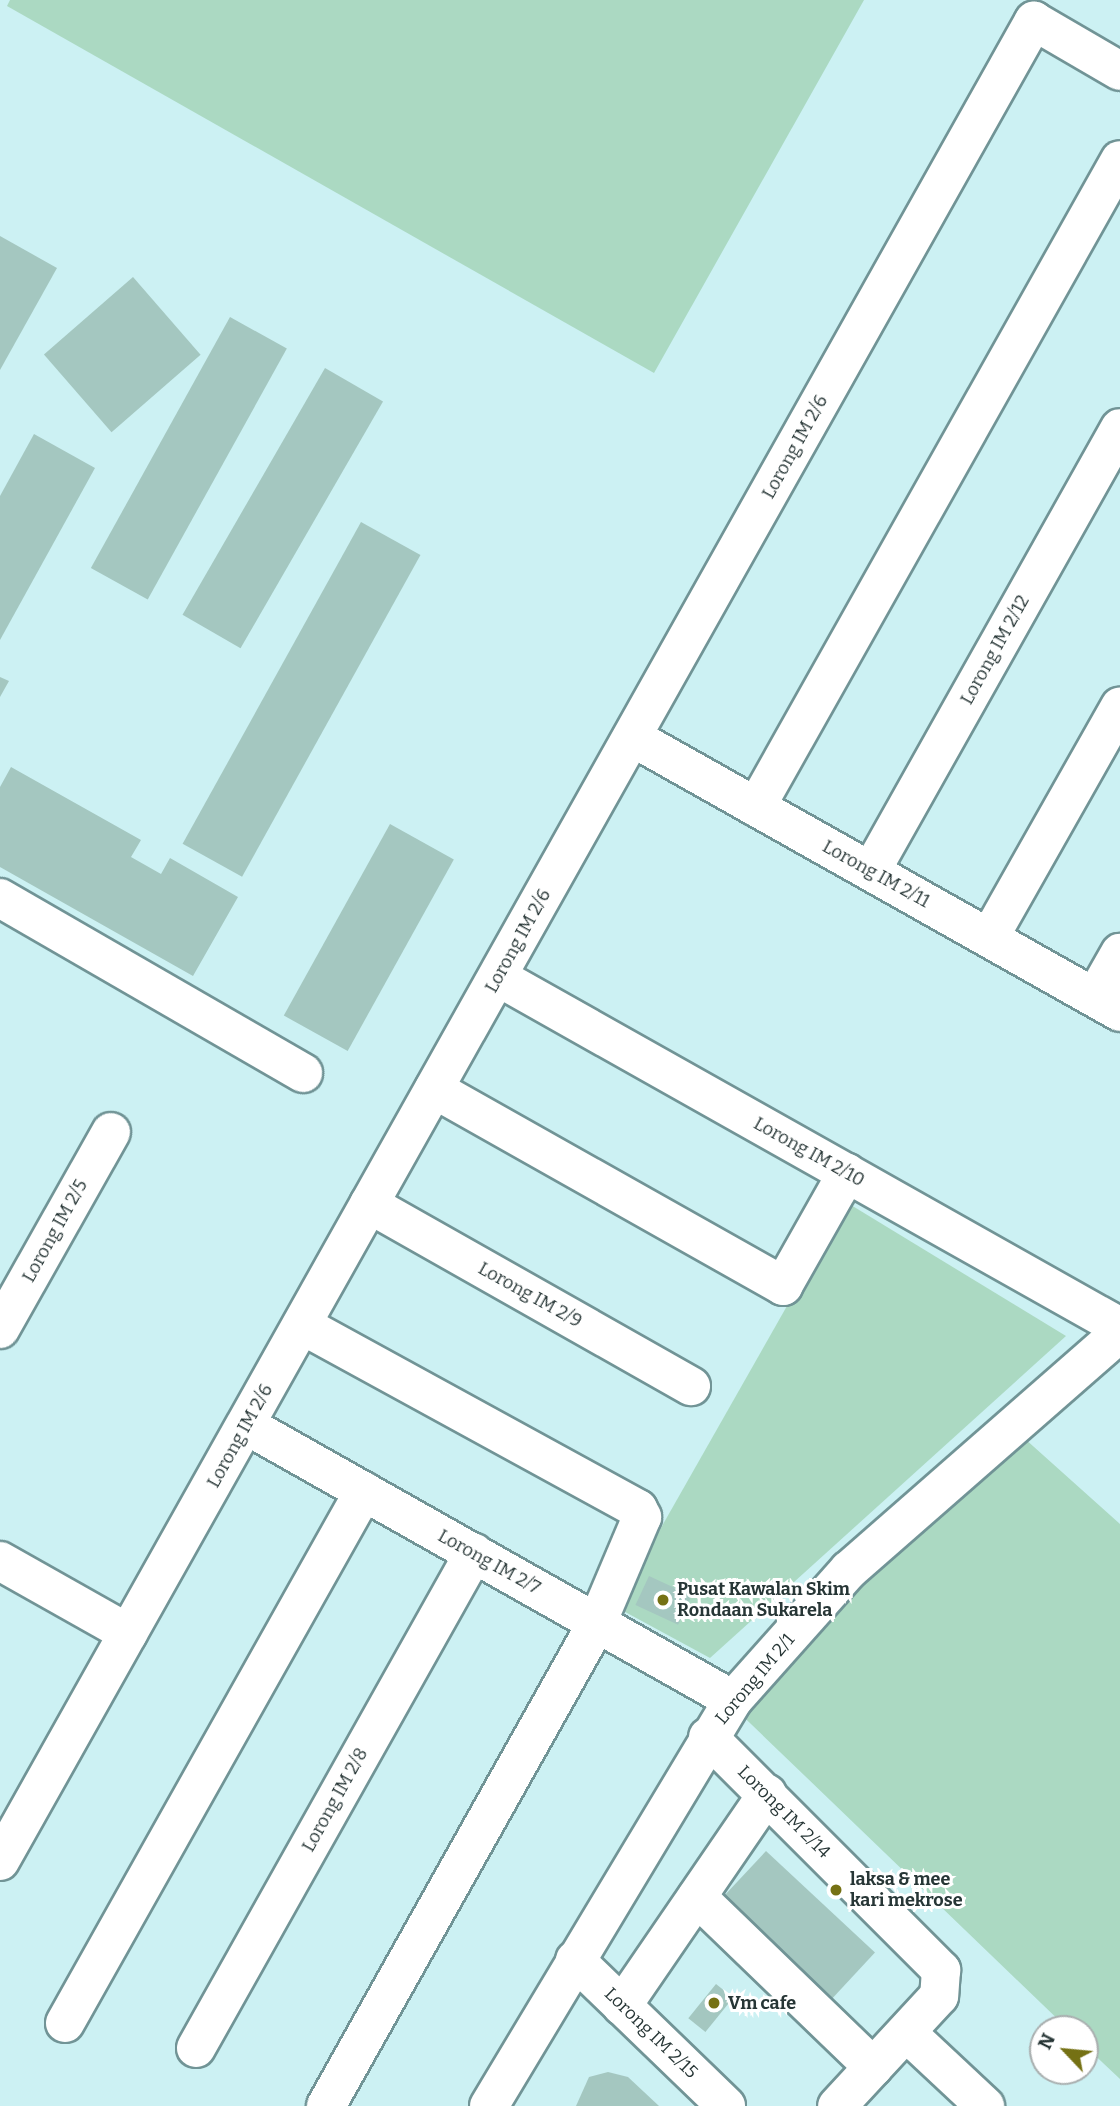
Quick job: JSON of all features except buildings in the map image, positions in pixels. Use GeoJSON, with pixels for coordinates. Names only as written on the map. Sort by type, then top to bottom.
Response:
{"type":"FeatureCollection","features":[{"type":"Feature","properties":{"kind":"street","name":"Lorong IM 2/6"},"geometry":{"type":"LineString","coordinates":[[0,1861],[1034,21],[1120,71]]}},
{"type":"Feature","properties":{"kind":"street"},"geometry":{"type":"LineString","coordinates":[[756,807],[1120,160]]}},
{"type":"Feature","properties":{"kind":"street","name":"Lorong IM 2/12"},"geometry":{"type":"LineString","coordinates":[[871,871],[1120,428]]}},
{"type":"Feature","properties":{"kind":"street"},"geometry":{"type":"LineString","coordinates":[[989,938],[1120,706]]}},
{"type":"Feature","properties":{"kind":"street","name":"Lorong IM 2/11"},"geometry":{"type":"LineString","coordinates":[[632,737],[1107,1004]]}},
{"type":"Feature","properties":{"kind":"street"},"geometry":{"type":"LineString","coordinates":[[0,898],[303,1073]]}},
{"type":"Feature","properties":{"kind":"street"},"geometry":{"type":"LineString","coordinates":[[1107,1004],[1120,953]]}},
{"type":"Feature","properties":{"kind":"street","name":"Lorong IM 2/10"},"geometry":{"type":"LineString","coordinates":[[498,977],[1120,1327]]}},
{"type":"Feature","properties":{"kind":"street"},"geometry":{"type":"LineString","coordinates":[[434,1089],[783,1286],[846,1174]]}},
{"type":"Feature","properties":{"kind":"street","name":"Lorong IM 2/5"},"geometry":{"type":"LineString","coordinates":[[0,1329],[111,1132]]}},
{"type":"Feature","properties":{"kind":"street","name":"Lorong IM 2/9"},"geometry":{"type":"LineString","coordinates":[[369,1204],[691,1386]]}},
{"type":"Feature","properties":{"kind":"street"},"geometry":{"type":"LineString","coordinates":[[302,1325],[638,1509],[641,1528],[597,1623],[326,2106]]}},
{"type":"Feature","properties":{"kind":"street","name":"Lorong IM 2/1"},"geometry":{"type":"LineString","coordinates":[[490,2105],[708,1737],[733,1700],[849,1570],[1120,1334]]}},
{"type":"Feature","properties":{"kind":"street","name":"Lorong IM 2/7"},"geometry":{"type":"LineString","coordinates":[[246,1425],[733,1700]]}},
{"type":"Feature","properties":{"kind":"street"},"geometry":{"type":"LineString","coordinates":[[65,2023],[364,1491]]}},
{"type":"Feature","properties":{"kind":"street","name":"Lorong IM 2/8"},"geometry":{"type":"LineString","coordinates":[[196,2048],[474,1553]]}},
{"type":"Feature","properties":{"kind":"street"},"geometry":{"type":"LineString","coordinates":[[0,1561],[128,1633]]}},
{"type":"Feature","properties":{"kind":"street","name":"Lorong IM 2/14"},"geometry":{"type":"LineString","coordinates":[[708,1737],[941,1970],[939,1996],[839,2105]]}},
{"type":"Feature","properties":{"kind":"street"},"geometry":{"type":"LineString","coordinates":[[622,2006],[767,1794]]}},
{"type":"Feature","properties":{"kind":"street"},"geometry":{"type":"LineString","coordinates":[[697,1897],[873,2067]]}},
{"type":"Feature","properties":{"kind":"street","name":"Lorong IM 2/15"},"geometry":{"type":"LineString","coordinates":[[575,1960],[726,2106]]}},
{"type":"Feature","properties":{"kind":"street"},"geometry":{"type":"LineString","coordinates":[[907,2033],[985,2106]]}},
{"type":"Feature","properties":{"kind":"green space"},"geometry":{"type":"Polygon","coordinates":[[[10,0],[864,0],[654,373],[7,6],[10,0]]]}},
{"type":"Feature","properties":{"kind":"green space"},"geometry":{"type":"Polygon","coordinates":[[[846,1202],[1066,1336],[710,1658],[616,1607],[846,1202]]]}},
{"type":"Feature","properties":{"kind":"green space"},"geometry":{"type":"Polygon","coordinates":[[[1024,1438],[1120,1524],[1120,2079],[1099,2059],[1099,2015],[1053,2015],[726,1700],[1024,1438]]]}},
{"type":"Feature","properties":{"kind":"place","name":"Pusat Kawalan Skim Rondaan Sukarela"},"geometry":{"type":"Point","coordinates":[663,1600]}},
{"type":"Feature","properties":{"kind":"place","name":"laksa & mee kari mekrose"},"geometry":{"type":"Point","coordinates":[836,1890]}},
{"type":"Feature","properties":{"kind":"place","name":"Vm cafe"},"geometry":{"type":"Point","coordinates":[714,2003]}}]}
